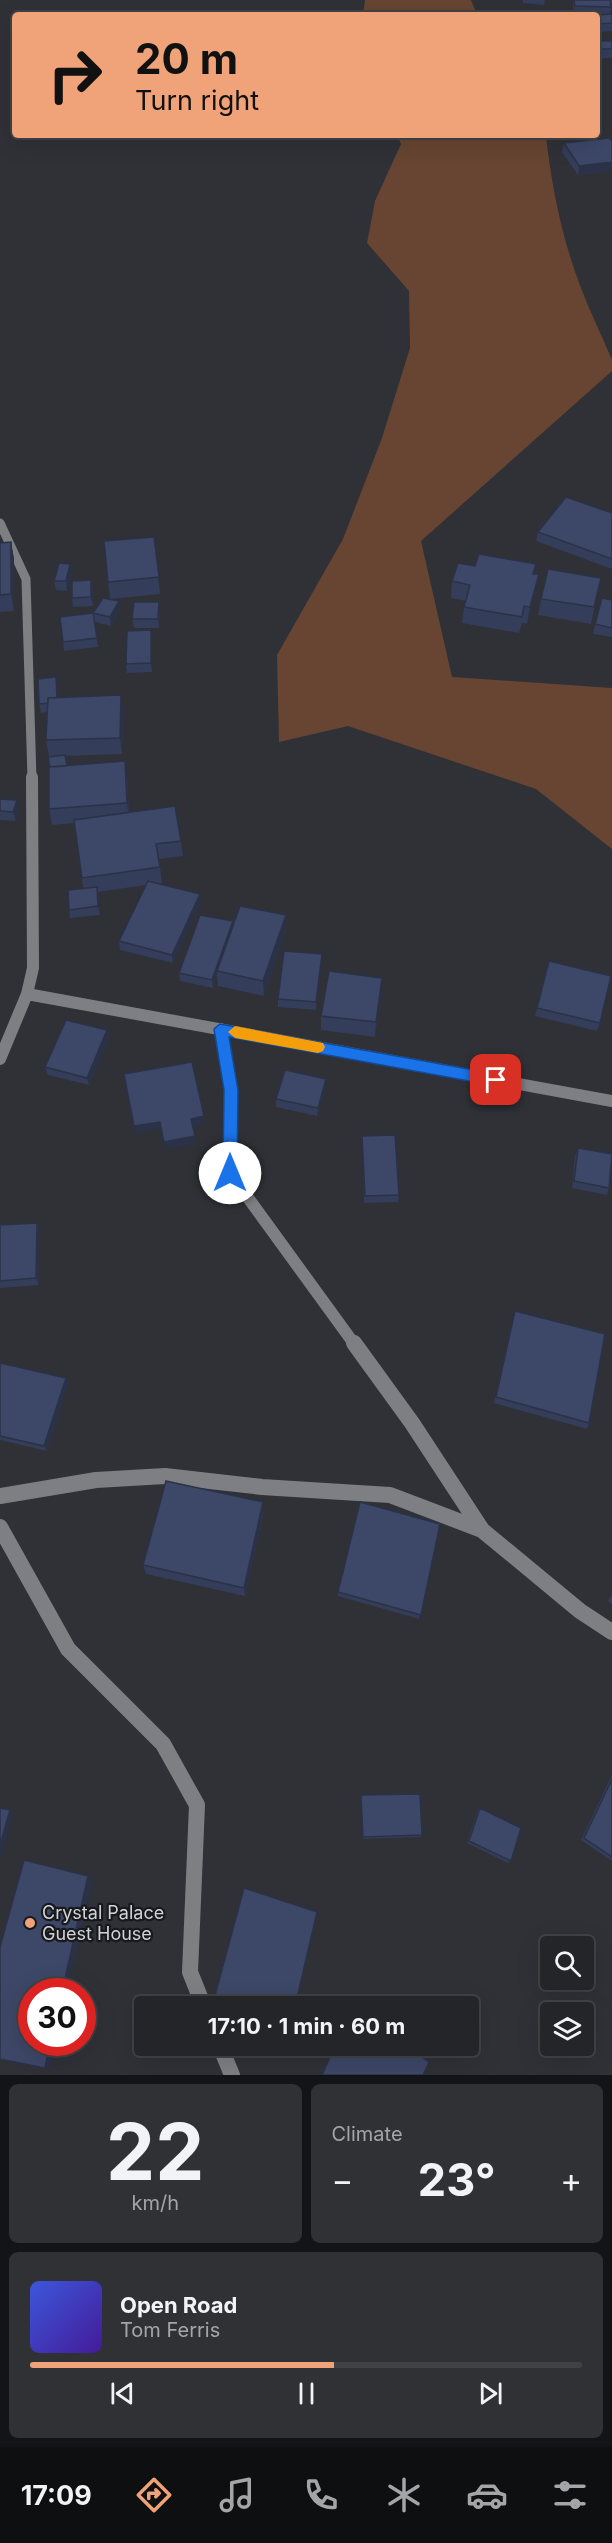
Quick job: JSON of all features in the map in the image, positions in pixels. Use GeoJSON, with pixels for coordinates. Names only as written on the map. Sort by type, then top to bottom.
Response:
{"type":"FeatureCollection","features":[{"type":"Feature","properties":{"kind":"street"},"geometry":{"type":"LineString","coordinates":[[0,525],[26,579],[31,712],[33,968],[27,993],[0,1059]]}},
{"type":"Feature","properties":{"kind":"street"},"geometry":{"type":"LineString","coordinates":[[27,993],[612,1101]]}},
{"type":"Feature","properties":{"kind":"street"},"geometry":{"type":"LineString","coordinates":[[220,1029],[231,1090],[230,1173],[406,1413],[482,1530],[580,1611],[612,1632]]}},
{"type":"Feature","properties":{"kind":"street"},"geometry":{"type":"LineString","coordinates":[[0,1496],[96,1480],[165,1476],[262,1487],[390,1495],[482,1530]]}},
{"type":"Feature","properties":{"kind":"street"},"geometry":{"type":"LineString","coordinates":[[0,1527],[68,1649],[163,1743],[197,1805],[190,1972],[200,1996]]}},
{"type":"Feature","properties":{"kind":"street"},"geometry":{"type":"LineString","coordinates":[[224,2056],[232,2075]]}},
{"type":"Feature","properties":{"kind":"shaded area"},"geometry":{"type":"Polygon","coordinates":[[[365,0],[471,0],[476,12],[363,12],[365,0]]]}},
{"type":"Feature","properties":{"kind":"shaded area"},"geometry":{"type":"Polygon","coordinates":[[[398,138],[546,138],[551,175],[568,251],[612,360],[612,371],[421,541],[452,677],[612,688],[612,849],[536,789],[348,726],[279,742],[277,655],[343,539],[382,438],[410,348],[409,291],[367,243],[375,201],[401,144],[398,138]]]}},
{"type":"Feature","properties":{"kind":"building"},"geometry":{"type":"Polygon","coordinates":[[[574,0],[610,0],[611,7],[575,6],[574,0]]]}},
{"type":"Feature","properties":{"kind":"building"},"geometry":{"type":"Polygon","coordinates":[[[612,14],[612,23],[600,24],[600,15],[612,14]]]}},
{"type":"Feature","properties":{"kind":"building"},"geometry":{"type":"Polygon","coordinates":[[[600,41],[612,41],[612,49],[600,49],[600,41]]]}},
{"type":"Feature","properties":{"kind":"building"},"geometry":{"type":"Polygon","coordinates":[[[609,138],[612,141],[612,162],[579,166],[564,143],[609,138]]]}},
{"type":"Feature","properties":{"kind":"building"},"geometry":{"type":"Polygon","coordinates":[[[566,497],[612,513],[612,559],[538,532],[566,497]]]}},
{"type":"Feature","properties":{"kind":"building"},"geometry":{"type":"Polygon","coordinates":[[[154,537],[159,577],[108,582],[104,541],[154,537]]]}},
{"type":"Feature","properties":{"kind":"building"},"geometry":{"type":"Polygon","coordinates":[[[11,542],[11,594],[0,595],[0,543],[11,542]]]}},
{"type":"Feature","properties":{"kind":"building"},"geometry":{"type":"Polygon","coordinates":[[[479,554],[536,564],[533,574],[539,574],[530,607],[524,606],[522,617],[464,607],[470,585],[452,581],[458,563],[475,566],[479,554]]]}},
{"type":"Feature","properties":{"kind":"building"},"geometry":{"type":"Polygon","coordinates":[[[59,563],[70,564],[66,581],[54,581],[59,563]]]}},
{"type":"Feature","properties":{"kind":"building"},"geometry":{"type":"Polygon","coordinates":[[[548,569],[601,578],[594,607],[541,599],[548,569]]]}},
{"type":"Feature","properties":{"kind":"building"},"geometry":{"type":"Polygon","coordinates":[[[91,580],[91,597],[72,598],[72,581],[91,580]]]}},
{"type":"Feature","properties":{"kind":"building"},"geometry":{"type":"Polygon","coordinates":[[[103,598],[119,601],[110,617],[93,613],[103,598]]]}},
{"type":"Feature","properties":{"kind":"building"},"geometry":{"type":"Polygon","coordinates":[[[602,598],[612,600],[612,628],[595,624],[602,598]]]}},
{"type":"Feature","properties":{"kind":"building"},"geometry":{"type":"Polygon","coordinates":[[[134,602],[159,602],[158,619],[132,619],[134,602]]]}},
{"type":"Feature","properties":{"kind":"building"},"geometry":{"type":"Polygon","coordinates":[[[93,613],[97,638],[63,642],[60,617],[93,613]]]}},
{"type":"Feature","properties":{"kind":"building"},"geometry":{"type":"Polygon","coordinates":[[[151,630],[151,663],[126,664],[127,631],[151,630]]]}},
{"type":"Feature","properties":{"kind":"building"},"geometry":{"type":"Polygon","coordinates":[[[56,677],[57,698],[48,698],[48,703],[39,704],[38,679],[56,677]]]}},
{"type":"Feature","properties":{"kind":"building"},"geometry":{"type":"Polygon","coordinates":[[[121,695],[120,738],[46,740],[48,698],[121,695]]]}},
{"type":"Feature","properties":{"kind":"building"},"geometry":{"type":"Polygon","coordinates":[[[65,755],[67,766],[50,767],[48,757],[65,755]]]}},
{"type":"Feature","properties":{"kind":"building"},"geometry":{"type":"Polygon","coordinates":[[[125,761],[127,803],[49,809],[49,767],[125,761]]]}},
{"type":"Feature","properties":{"kind":"building"},"geometry":{"type":"Polygon","coordinates":[[[0,799],[17,800],[13,812],[0,811],[0,799]]]}},
{"type":"Feature","properties":{"kind":"building"},"geometry":{"type":"Polygon","coordinates":[[[175,806],[181,841],[156,844],[160,867],[82,878],[74,820],[175,806]]]}},
{"type":"Feature","properties":{"kind":"building"},"geometry":{"type":"Polygon","coordinates":[[[148,881],[200,894],[172,955],[119,941],[148,881]]]}},
{"type":"Feature","properties":{"kind":"building"},"geometry":{"type":"Polygon","coordinates":[[[97,887],[98,906],[69,910],[68,890],[97,887]]]}},
{"type":"Feature","properties":{"kind":"building"},"geometry":{"type":"Polygon","coordinates":[[[240,906],[286,915],[263,981],[217,971],[240,906]]]}},
{"type":"Feature","properties":{"kind":"building"},"geometry":{"type":"Polygon","coordinates":[[[200,915],[233,921],[212,980],[179,973],[200,915]]]}},
{"type":"Feature","properties":{"kind":"building"},"geometry":{"type":"Polygon","coordinates":[[[284,951],[322,954],[316,1002],[278,999],[284,951]]]}},
{"type":"Feature","properties":{"kind":"building"},"geometry":{"type":"Polygon","coordinates":[[[549,961],[611,976],[600,1023],[537,1008],[549,961]]]}},
{"type":"Feature","properties":{"kind":"building"},"geometry":{"type":"Polygon","coordinates":[[[329,971],[382,978],[376,1022],[321,1016],[329,971]]]}},
{"type":"Feature","properties":{"kind":"building"},"geometry":{"type":"Polygon","coordinates":[[[66,1020],[107,1030],[87,1078],[45,1067],[66,1020]]]}},
{"type":"Feature","properties":{"kind":"building"},"geometry":{"type":"Polygon","coordinates":[[[192,1062],[204,1116],[191,1119],[195,1136],[164,1142],[160,1122],[134,1126],[124,1074],[192,1062]]]}},
{"type":"Feature","properties":{"kind":"building"},"geometry":{"type":"Polygon","coordinates":[[[285,1070],[326,1079],[318,1108],[276,1099],[285,1070]]]}},
{"type":"Feature","properties":{"kind":"building"},"geometry":{"type":"Polygon","coordinates":[[[395,1135],[399,1195],[365,1196],[362,1136],[395,1135]]]}},
{"type":"Feature","properties":{"kind":"building"},"geometry":{"type":"Polygon","coordinates":[[[578,1148],[612,1154],[609,1188],[574,1181],[578,1148]]]}},
{"type":"Feature","properties":{"kind":"building"},"geometry":{"type":"Polygon","coordinates":[[[37,1223],[36,1278],[0,1281],[0,1225],[37,1223]]]}},
{"type":"Feature","properties":{"kind":"building"},"geometry":{"type":"Polygon","coordinates":[[[515,1311],[605,1334],[589,1423],[496,1397],[515,1311]]]}},
{"type":"Feature","properties":{"kind":"building"},"geometry":{"type":"Polygon","coordinates":[[[0,1363],[66,1378],[44,1446],[0,1436],[0,1363]]]}},
{"type":"Feature","properties":{"kind":"building"},"geometry":{"type":"Polygon","coordinates":[[[166,1481],[263,1502],[244,1588],[143,1565],[166,1481]]]}},
{"type":"Feature","properties":{"kind":"building"},"geometry":{"type":"Polygon","coordinates":[[[360,1502],[440,1524],[421,1615],[338,1592],[360,1502]]]}},
{"type":"Feature","properties":{"kind":"building"},"geometry":{"type":"Polygon","coordinates":[[[612,1779],[612,1857],[584,1838],[612,1779]]]}},
{"type":"Feature","properties":{"kind":"building"},"geometry":{"type":"Polygon","coordinates":[[[420,1794],[422,1835],[363,1837],[361,1795],[420,1794]]]}},
{"type":"Feature","properties":{"kind":"building"},"geometry":{"type":"Polygon","coordinates":[[[0,1808],[10,1810],[0,1845],[0,1808]]]}},
{"type":"Feature","properties":{"kind":"building"},"geometry":{"type":"Polygon","coordinates":[[[480,1808],[521,1828],[511,1861],[469,1841],[480,1808]]]}},
{"type":"Feature","properties":{"kind":"building"},"geometry":{"type":"Polygon","coordinates":[[[24,1860],[88,1876],[65,1978],[18,1978],[18,2056],[47,2056],[45,2068],[0,2059],[0,1947],[24,1860]]]}},
{"type":"Feature","properties":{"kind":"building"},"geometry":{"type":"Polygon","coordinates":[[[244,1888],[317,1912],[298,1996],[215,1996],[244,1888]]]}},
{"type":"Feature","properties":{"kind":"building"},"geometry":{"type":"Polygon","coordinates":[[[331,2056],[421,2056],[429,2062],[423,2075],[322,2075],[331,2056]]]}},
{"type":"Feature","properties":{"kind":"slow traffic"},"geometry":{"type":"LineString","coordinates":[[235,1032],[318,1047]]}},
{"type":"Feature","properties":{"kind":"place","name":"Crystal Palace Guest House"},"geometry":{"type":"Point","coordinates":[30,1923]}},
{"type":"Feature","properties":{"kind":"route"},"geometry":{"type":"LineString","coordinates":[[230,1173],[231,1090],[220,1029],[496,1080]]}}]}
